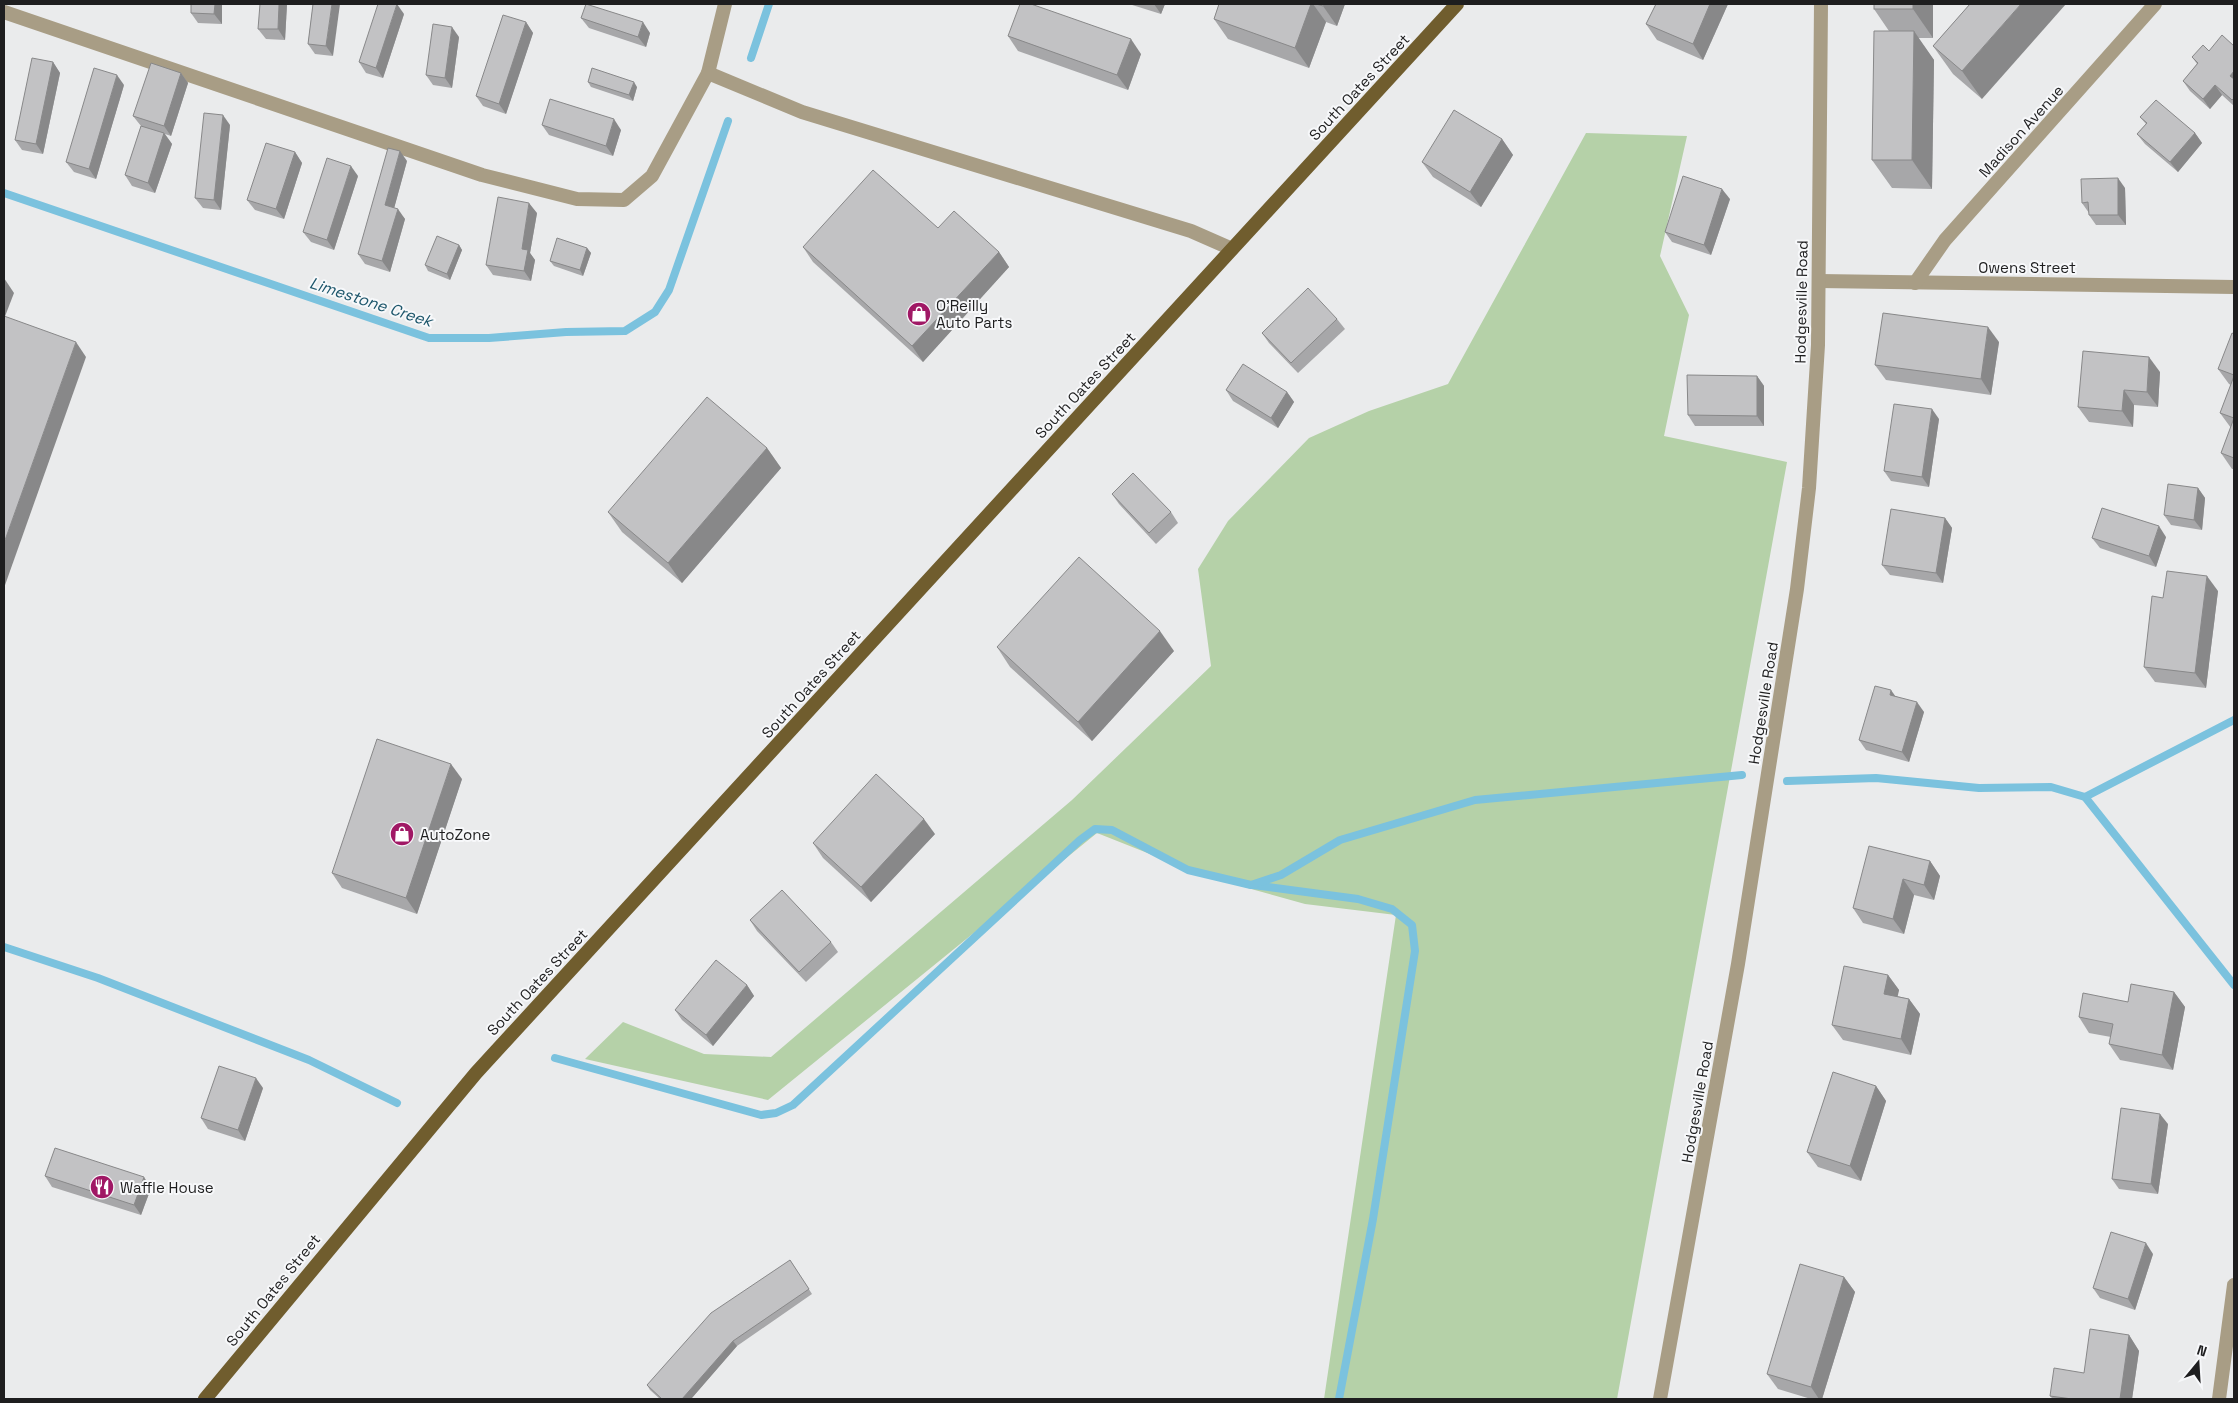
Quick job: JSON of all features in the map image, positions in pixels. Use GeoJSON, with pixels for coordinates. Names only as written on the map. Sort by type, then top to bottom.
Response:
{"type":"FeatureCollection","features":[{"type":"Feature","properties":{"kind":"main road","name":"South Oates Street"},"geometry":{"type":"LineString","coordinates":[[205,1399],[476,1072],[1457,4]]}},
{"type":"Feature","properties":{"kind":"street"},"geometry":{"type":"LineString","coordinates":[[4,12],[482,175],[578,199],[624,200],[652,176],[708,73],[725,4]]}},
{"type":"Feature","properties":{"kind":"street","name":"Hodgesville Road"},"geometry":{"type":"LineString","coordinates":[[1660,1399],[1738,964],[1797,588],[1809,488],[1818,345],[1821,4]]}},
{"type":"Feature","properties":{"kind":"street","name":"Madison Avenue"},"geometry":{"type":"LineString","coordinates":[[1915,283],[1945,240],[2155,4]]}},
{"type":"Feature","properties":{"kind":"street"},"geometry":{"type":"LineString","coordinates":[[708,73],[802,112],[1191,231],[1232,249]]}},
{"type":"Feature","properties":{"kind":"street","name":"Owens Street"},"geometry":{"type":"LineString","coordinates":[[1819,281],[2234,287]]}},
{"type":"Feature","properties":{"kind":"street"},"geometry":{"type":"LineString","coordinates":[[2219,1399],[2234,1285]]}},
{"type":"Feature","properties":{"kind":"green space"},"geometry":{"type":"Polygon","coordinates":[[[1586,133],[1687,136],[1660,256],[1689,315],[1664,436],[1787,462],[1617,1399],[1324,1399],[1396,915],[1305,904],[1208,877],[1097,833],[768,1100],[585,1059],[623,1022],[704,1054],[771,1057],[1072,800],[1211,666],[1198,569],[1228,521],[1309,438],[1369,411],[1448,384],[1586,133]]]}},
{"type":"Feature","properties":{"kind":"building"},"geometry":{"type":"Polygon","coordinates":[[[191,4],[215,4],[214,14],[191,13],[191,4]]]}},
{"type":"Feature","properties":{"kind":"building"},"geometry":{"type":"Polygon","coordinates":[[[260,4],[279,4],[278,29],[258,29],[260,4]]]}},
{"type":"Feature","properties":{"kind":"building"},"geometry":{"type":"Polygon","coordinates":[[[313,4],[332,4],[326,46],[308,44],[313,4]]]}},
{"type":"Feature","properties":{"kind":"building"},"geometry":{"type":"Polygon","coordinates":[[[378,4],[397,4],[376,68],[359,62],[378,4]]]}},
{"type":"Feature","properties":{"kind":"building"},"geometry":{"type":"Polygon","coordinates":[[[586,4],[643,22],[638,37],[581,18],[586,4]]]}},
{"type":"Feature","properties":{"kind":"building"},"geometry":{"type":"Polygon","coordinates":[[[1020,4],[1031,4],[1131,39],[1117,75],[1008,36],[1020,4]]]}},
{"type":"Feature","properties":{"kind":"building"},"geometry":{"type":"Polygon","coordinates":[[[1219,4],[1311,4],[1295,48],[1214,19],[1219,4]]]}},
{"type":"Feature","properties":{"kind":"building"},"geometry":{"type":"Polygon","coordinates":[[[1656,4],[1710,4],[1693,44],[1646,24],[1656,4]]]}},
{"type":"Feature","properties":{"kind":"building"},"geometry":{"type":"Polygon","coordinates":[[[1874,4],[1913,4],[1913,9],[1874,9],[1874,4]]]}},
{"type":"Feature","properties":{"kind":"building"},"geometry":{"type":"Polygon","coordinates":[[[1970,4],[2021,4],[1962,71],[1933,46],[1970,4]]]}},
{"type":"Feature","properties":{"kind":"building"},"geometry":{"type":"Polygon","coordinates":[[[503,15],[526,22],[499,104],[476,96],[503,15]]]}},
{"type":"Feature","properties":{"kind":"building"},"geometry":{"type":"Polygon","coordinates":[[[433,24],[452,27],[445,78],[426,75],[433,24]]]}},
{"type":"Feature","properties":{"kind":"building"},"geometry":{"type":"Polygon","coordinates":[[[1874,31],[1914,31],[1912,160],[1872,160],[1874,31]]]}},
{"type":"Feature","properties":{"kind":"building"},"geometry":{"type":"Polygon","coordinates":[[[2222,35],[2234,46],[2234,71],[2230,76],[2234,79],[2234,98],[2232,100],[2215,85],[2203,99],[2183,81],[2198,63],[2192,57],[2203,45],[2209,51],[2222,35]]]}},
{"type":"Feature","properties":{"kind":"building"},"geometry":{"type":"Polygon","coordinates":[[[32,58],[53,62],[36,144],[15,140],[32,58]]]}},
{"type":"Feature","properties":{"kind":"building"},"geometry":{"type":"Polygon","coordinates":[[[151,63],[181,73],[164,126],[133,116],[151,63]]]}},
{"type":"Feature","properties":{"kind":"building"},"geometry":{"type":"Polygon","coordinates":[[[94,68],[117,75],[89,169],[66,162],[94,68]]]}},
{"type":"Feature","properties":{"kind":"building"},"geometry":{"type":"Polygon","coordinates":[[[592,68],[634,82],[629,95],[588,82],[592,68]]]}},
{"type":"Feature","properties":{"kind":"building"},"geometry":{"type":"Polygon","coordinates":[[[550,99],[614,119],[606,146],[542,125],[550,99]]]}},
{"type":"Feature","properties":{"kind":"building"},"geometry":{"type":"Polygon","coordinates":[[[2156,100],[2195,133],[2170,162],[2137,134],[2147,123],[2140,117],[2156,100]]]}},
{"type":"Feature","properties":{"kind":"building"},"geometry":{"type":"Polygon","coordinates":[[[1454,110],[1502,139],[1470,192],[1422,162],[1454,110]]]}},
{"type":"Feature","properties":{"kind":"building"},"geometry":{"type":"Polygon","coordinates":[[[204,113],[223,115],[214,200],[195,198],[204,113]]]}},
{"type":"Feature","properties":{"kind":"building"},"geometry":{"type":"Polygon","coordinates":[[[141,126],[164,133],[148,183],[125,175],[141,126]]]}},
{"type":"Feature","properties":{"kind":"building"},"geometry":{"type":"Polygon","coordinates":[[[266,143],[295,152],[276,209],[247,200],[266,143]]]}},
{"type":"Feature","properties":{"kind":"building"},"geometry":{"type":"Polygon","coordinates":[[[388,148],[400,151],[385,205],[398,209],[382,261],[358,254],[388,148]]]}},
{"type":"Feature","properties":{"kind":"building"},"geometry":{"type":"Polygon","coordinates":[[[327,158],[351,166],[327,240],[303,232],[327,158]]]}},
{"type":"Feature","properties":{"kind":"building","name":"O'Reilly Auto Parts"},"geometry":{"type":"Polygon","coordinates":[[[873,170],[938,228],[954,211],[999,252],[912,346],[803,247],[873,170]]]}},
{"type":"Feature","properties":{"kind":"building"},"geometry":{"type":"Polygon","coordinates":[[[1683,176],[1722,189],[1704,245],[1665,232],[1683,176]]]}},
{"type":"Feature","properties":{"kind":"building"},"geometry":{"type":"Polygon","coordinates":[[[2118,178],[2118,215],[2089,215],[2088,202],[2082,203],[2081,179],[2118,178]]]}},
{"type":"Feature","properties":{"kind":"building"},"geometry":{"type":"Polygon","coordinates":[[[498,197],[529,203],[522,249],[528,250],[524,271],[486,265],[498,197]]]}},
{"type":"Feature","properties":{"kind":"building"},"geometry":{"type":"Polygon","coordinates":[[[437,236],[459,245],[447,274],[425,265],[437,236]]]}},
{"type":"Feature","properties":{"kind":"building"},"geometry":{"type":"Polygon","coordinates":[[[557,238],[587,248],[580,270],[550,261],[557,238]]]}},
{"type":"Feature","properties":{"kind":"building"},"geometry":{"type":"Polygon","coordinates":[[[1308,288],[1337,319],[1291,363],[1262,333],[1308,288]]]}},
{"type":"Feature","properties":{"kind":"building"},"geometry":{"type":"Polygon","coordinates":[[[1883,313],[1988,327],[1981,379],[1875,365],[1883,313]]]}},
{"type":"Feature","properties":{"kind":"building"},"geometry":{"type":"Polygon","coordinates":[[[4,316],[76,342],[4,543],[4,316]]]}},
{"type":"Feature","properties":{"kind":"building"},"geometry":{"type":"Polygon","coordinates":[[[2232,333],[2234,334],[2234,375],[2218,369],[2232,333]]]}},
{"type":"Feature","properties":{"kind":"building"},"geometry":{"type":"Polygon","coordinates":[[[2083,351],[2149,357],[2147,392],[2124,390],[2122,411],[2078,407],[2083,351]]]}},
{"type":"Feature","properties":{"kind":"building"},"geometry":{"type":"Polygon","coordinates":[[[1243,364],[1287,392],[1271,418],[1226,390],[1243,364]]]}},
{"type":"Feature","properties":{"kind":"building"},"geometry":{"type":"Polygon","coordinates":[[[1687,375],[1757,376],[1757,416],[1688,415],[1687,375]]]}},
{"type":"Feature","properties":{"kind":"building"},"geometry":{"type":"Polygon","coordinates":[[[2234,376],[2234,418],[2220,413],[2234,376]]]}},
{"type":"Feature","properties":{"kind":"building"},"geometry":{"type":"Polygon","coordinates":[[[707,397],[767,448],[668,563],[608,512],[707,397]]]}},
{"type":"Feature","properties":{"kind":"building"},"geometry":{"type":"Polygon","coordinates":[[[1894,404],[1932,409],[1922,477],[1884,471],[1894,404]]]}},
{"type":"Feature","properties":{"kind":"building"},"geometry":{"type":"Polygon","coordinates":[[[2234,418],[2234,458],[2221,453],[2234,418]]]}},
{"type":"Feature","properties":{"kind":"building"},"geometry":{"type":"Polygon","coordinates":[[[1133,473],[1171,512],[1149,533],[1112,494],[1133,473]]]}},
{"type":"Feature","properties":{"kind":"building"},"geometry":{"type":"Polygon","coordinates":[[[2168,484],[2198,488],[2194,520],[2164,515],[2168,484]]]}},
{"type":"Feature","properties":{"kind":"building"},"geometry":{"type":"Polygon","coordinates":[[[2102,508],[2159,526],[2149,556],[2092,538],[2102,508]]]}},
{"type":"Feature","properties":{"kind":"building"},"geometry":{"type":"Polygon","coordinates":[[[1891,509],[1945,518],[1936,573],[1882,565],[1891,509]]]}},
{"type":"Feature","properties":{"kind":"building"},"geometry":{"type":"Polygon","coordinates":[[[1079,557],[1160,631],[1078,722],[997,647],[1079,557]]]}},
{"type":"Feature","properties":{"kind":"building"},"geometry":{"type":"Polygon","coordinates":[[[2167,571],[2207,576],[2195,673],[2144,667],[2152,596],[2163,598],[2167,571]]]}},
{"type":"Feature","properties":{"kind":"building"},"geometry":{"type":"Polygon","coordinates":[[[1875,686],[1891,690],[1890,695],[1917,702],[1902,752],[1859,740],[1875,686]]]}},
{"type":"Feature","properties":{"kind":"building","name":"AutoZone"},"geometry":{"type":"Polygon","coordinates":[[[377,739],[451,764],[406,898],[332,873],[377,739]]]}},
{"type":"Feature","properties":{"kind":"building"},"geometry":{"type":"Polygon","coordinates":[[[876,774],[924,819],[861,887],[813,843],[876,774]]]}},
{"type":"Feature","properties":{"kind":"building"},"geometry":{"type":"Polygon","coordinates":[[[1869,846],[1930,861],[1924,885],[1903,879],[1893,919],[1853,908],[1869,846]]]}},
{"type":"Feature","properties":{"kind":"building"},"geometry":{"type":"Polygon","coordinates":[[[782,890],[831,942],[799,972],[750,920],[782,890]]]}},
{"type":"Feature","properties":{"kind":"building"},"geometry":{"type":"Polygon","coordinates":[[[716,960],[747,985],[706,1035],[675,1010],[716,960]]]}},
{"type":"Feature","properties":{"kind":"building"},"geometry":{"type":"Polygon","coordinates":[[[1844,966],[1888,975],[1884,994],[1909,999],[1901,1039],[1832,1025],[1844,966]]]}},
{"type":"Feature","properties":{"kind":"building"},"geometry":{"type":"Polygon","coordinates":[[[2131,984],[2174,992],[2162,1055],[2109,1044],[2113,1024],[2079,1017],[2083,993],[2128,1002],[2131,984]]]}},
{"type":"Feature","properties":{"kind":"building"},"geometry":{"type":"Polygon","coordinates":[[[219,1066],[256,1078],[238,1130],[201,1118],[219,1066]]]}},
{"type":"Feature","properties":{"kind":"building"},"geometry":{"type":"Polygon","coordinates":[[[1833,1072],[1876,1086],[1850,1166],[1807,1152],[1833,1072]]]}},
{"type":"Feature","properties":{"kind":"building"},"geometry":{"type":"Polygon","coordinates":[[[2121,1108],[2160,1114],[2151,1184],[2112,1179],[2121,1108]]]}},
{"type":"Feature","properties":{"kind":"building","name":"Waffle House"},"geometry":{"type":"Polygon","coordinates":[[[55,1148],[144,1177],[134,1205],[45,1176],[55,1148]]]}},
{"type":"Feature","properties":{"kind":"building"},"geometry":{"type":"Polygon","coordinates":[[[2111,1232],[2146,1243],[2128,1299],[2093,1288],[2111,1232]]]}},
{"type":"Feature","properties":{"kind":"building"},"geometry":{"type":"Polygon","coordinates":[[[790,1260],[809,1289],[733,1341],[682,1399],[662,1399],[647,1385],[711,1313],[790,1260]]]}},
{"type":"Feature","properties":{"kind":"building"},"geometry":{"type":"Polygon","coordinates":[[[1800,1264],[1844,1277],[1811,1387],[1767,1374],[1800,1264]]]}},
{"type":"Feature","properties":{"kind":"building"},"geometry":{"type":"Polygon","coordinates":[[[2090,1329],[2129,1335],[2120,1399],[2072,1399],[2050,1396],[2054,1368],[2084,1373],[2090,1329]]]}},
{"type":"Feature","properties":{"kind":"waterway","name":"Limestone Creek"},"geometry":{"type":"LineString","coordinates":[[751,58],[769,4]]}},
{"type":"Feature","properties":{"kind":"waterway","name":"Limestone Creek"},"geometry":{"type":"LineString","coordinates":[[4,193],[429,338],[489,338],[566,332],[625,331],[655,312],[669,290],[728,121]]}},
{"type":"Feature","properties":{"kind":"waterway"},"geometry":{"type":"LineString","coordinates":[[2085,797],[2234,720]]}},
{"type":"Feature","properties":{"kind":"waterway"},"geometry":{"type":"LineString","coordinates":[[555,1058],[761,1115],[776,1113],[793,1105],[1080,840],[1095,829],[1112,830],[1188,870],[1251,885],[1281,875],[1340,840],[1475,800],[1742,775]]}},
{"type":"Feature","properties":{"kind":"waterway"},"geometry":{"type":"LineString","coordinates":[[1787,781],[1876,778],[1979,788],[2051,787],[2085,797],[2234,985]]}},
{"type":"Feature","properties":{"kind":"waterway"},"geometry":{"type":"LineString","coordinates":[[1253,885],[1358,899],[1392,909],[1412,925],[1415,951],[1373,1219],[1339,1399]]}},
{"type":"Feature","properties":{"kind":"waterway"},"geometry":{"type":"LineString","coordinates":[[4,947],[98,978],[309,1060],[397,1103]]}},
{"type":"Feature","properties":{"kind":"place","name":"O'Reilly Auto Parts"},"geometry":{"type":"Point","coordinates":[919,314]}},
{"type":"Feature","properties":{"kind":"place","name":"AutoZone"},"geometry":{"type":"Point","coordinates":[402,834]}},
{"type":"Feature","properties":{"kind":"place","name":"Waffle House"},"geometry":{"type":"Point","coordinates":[102,1187]}}]}
